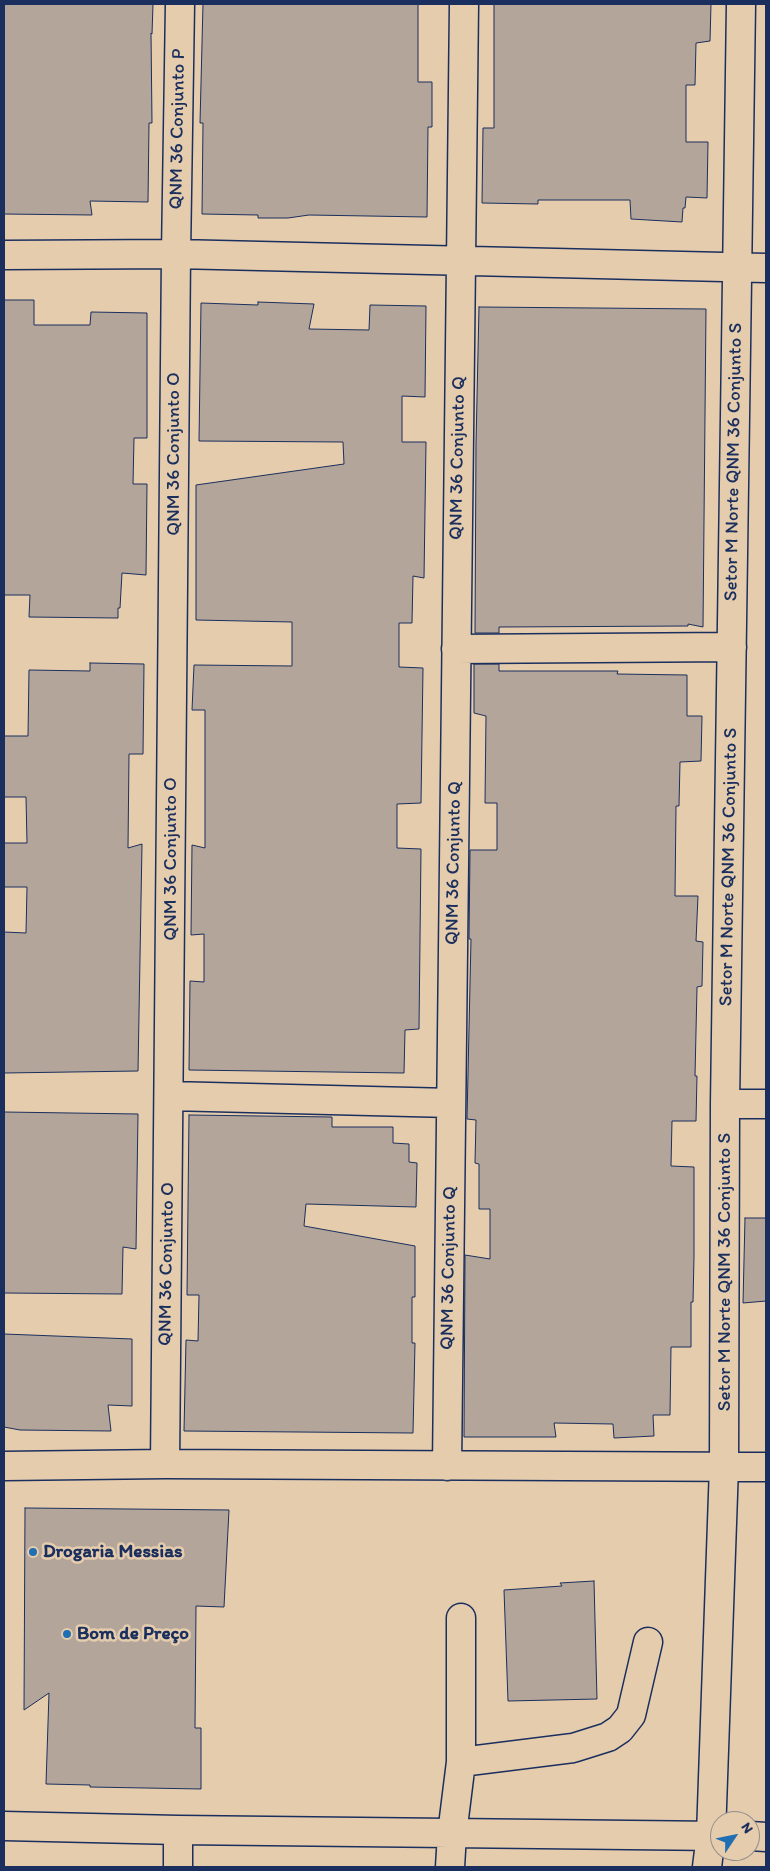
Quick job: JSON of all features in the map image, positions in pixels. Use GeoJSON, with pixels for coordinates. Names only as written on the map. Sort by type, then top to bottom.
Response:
{"type":"FeatureCollection","features":[{"type":"Feature","properties":{"kind":"street","name":"QNM 36 Conjunto P"},"geometry":{"type":"LineString","coordinates":[[176,254],[180,4]]}},
{"type":"Feature","properties":{"kind":"street","name":"QNM 36 Conjunto Q"},"geometry":{"type":"LineString","coordinates":[[447,1466],[464,4]]}},
{"type":"Feature","properties":{"kind":"street","name":"Setor M Norte QNM 36 Conjunto S"},"geometry":{"type":"LineString","coordinates":[[717,1811],[724,1466],[725,1104],[741,4]]}},
{"type":"Feature","properties":{"kind":"street"},"geometry":{"type":"LineString","coordinates":[[4,255],[176,254],[766,268]]}},
{"type":"Feature","properties":{"kind":"street","name":"QNM 36 Conjunto O"},"geometry":{"type":"LineString","coordinates":[[165,1464],[176,254]]}},
{"type":"Feature","properties":{"kind":"street"},"geometry":{"type":"LineString","coordinates":[[456,649],[732,647]]}},
{"type":"Feature","properties":{"kind":"street"},"geometry":{"type":"LineString","coordinates":[[169,1096],[451,1104]]}},
{"type":"Feature","properties":{"kind":"street"},"geometry":{"type":"LineString","coordinates":[[725,1104],[766,1104]]}},
{"type":"Feature","properties":{"kind":"street"},"geometry":{"type":"LineString","coordinates":[[4,1466],[165,1464],[766,1467]]}},
{"type":"Feature","properties":{"kind":"street"},"geometry":{"type":"LineString","coordinates":[[450,1867],[461,1762],[461,1618]]}},
{"type":"Feature","properties":{"kind":"street"},"geometry":{"type":"LineString","coordinates":[[461,1762],[573,1748],[608,1738],[620,1729],[631,1715],[648,1642]]}},
{"type":"Feature","properties":{"kind":"street"},"geometry":{"type":"LineString","coordinates":[[4,1826],[452,1834],[710,1836]]}},
{"type":"Feature","properties":{"kind":"street"},"geometry":{"type":"LineString","coordinates":[[178,1830],[178,1867]]}},
{"type":"Feature","properties":{"kind":"building"},"geometry":{"type":"Polygon","coordinates":[[[4,4],[153,4],[151,33],[152,123],[149,123],[148,202],[90,201],[92,215],[4,214],[4,4]]]}},
{"type":"Feature","properties":{"kind":"building"},"geometry":{"type":"Polygon","coordinates":[[[203,4],[418,4],[418,82],[432,82],[432,127],[428,127],[427,217],[309,215],[288,218],[258,218],[258,215],[202,214],[203,123],[200,123],[203,4]]]}},
{"type":"Feature","properties":{"kind":"building"},"geometry":{"type":"Polygon","coordinates":[[[494,4],[711,4],[710,41],[696,43],[695,85],[686,85],[686,142],[708,142],[707,198],[686,197],[682,222],[631,219],[630,200],[538,200],[538,204],[482,203],[483,128],[494,128],[494,4]]]}},
{"type":"Feature","properties":{"kind":"building"},"geometry":{"type":"Polygon","coordinates":[[[4,300],[34,300],[34,325],[90,325],[91,312],[147,313],[147,438],[134,438],[133,484],[147,484],[146,575],[122,573],[118,618],[29,617],[30,595],[4,595],[4,300]]]}},
{"type":"Feature","properties":{"kind":"building"},"geometry":{"type":"Polygon","coordinates":[[[258,302],[314,304],[309,329],[369,330],[370,305],[426,306],[425,397],[402,396],[402,442],[426,442],[424,578],[413,576],[412,623],[399,623],[399,667],[423,668],[421,803],[397,804],[397,848],[421,849],[419,1029],[405,1030],[404,1073],[189,1070],[190,981],[204,982],[204,934],[191,935],[192,845],[205,848],[205,710],[192,710],[194,665],[292,666],[292,622],[196,620],[196,485],[344,464],[343,442],[199,441],[201,303],[258,305],[258,302]]]}},
{"type":"Feature","properties":{"kind":"building"},"geometry":{"type":"Polygon","coordinates":[[[479,307],[706,309],[703,627],[688,624],[688,626],[499,627],[499,633],[475,633],[479,307]]]}},
{"type":"Feature","properties":{"kind":"building"},"geometry":{"type":"Polygon","coordinates":[[[90,663],[144,664],[143,754],[129,754],[128,848],[142,844],[138,1071],[4,1073],[4,932],[26,933],[27,887],[4,887],[4,843],[27,843],[26,797],[4,797],[4,736],[28,736],[29,670],[90,671],[90,663]]]}},
{"type":"Feature","properties":{"kind":"building"},"geometry":{"type":"Polygon","coordinates":[[[474,664],[499,664],[499,671],[618,671],[617,674],[687,675],[687,716],[702,716],[701,761],[680,762],[679,806],[676,806],[675,896],[698,896],[696,941],[703,942],[702,986],[697,987],[696,1121],[672,1121],[671,1166],[694,1167],[691,1347],[671,1347],[670,1415],[653,1415],[654,1436],[614,1438],[613,1424],[554,1423],[556,1437],[464,1437],[465,1255],[490,1259],[490,1209],[479,1209],[479,1164],[475,1163],[476,1120],[467,1119],[471,939],[469,939],[470,850],[497,850],[497,803],[485,803],[486,716],[474,713],[474,664]]]}},
{"type":"Feature","properties":{"kind":"building"},"geometry":{"type":"Polygon","coordinates":[[[4,1112],[138,1114],[136,1249],[123,1247],[122,1294],[4,1293],[4,1112]]]}},
{"type":"Feature","properties":{"kind":"building"},"geometry":{"type":"Polygon","coordinates":[[[189,1115],[332,1117],[332,1127],[393,1127],[393,1143],[409,1144],[409,1162],[417,1163],[416,1207],[306,1204],[304,1226],[415,1246],[415,1297],[412,1297],[412,1343],[415,1343],[413,1433],[184,1431],[186,1340],[198,1341],[199,1295],[187,1295],[189,1115]]]}},
{"type":"Feature","properties":{"kind":"building"},"geometry":{"type":"Polygon","coordinates":[[[745,1218],[766,1218],[766,1301],[743,1303],[745,1218]]]}},
{"type":"Feature","properties":{"kind":"building"},"geometry":{"type":"Polygon","coordinates":[[[4,1334],[132,1339],[132,1406],[108,1405],[111,1431],[20,1430],[4,1427],[4,1334]]]}},
{"type":"Feature","properties":{"kind":"building"},"geometry":{"type":"Polygon","coordinates":[[[25,1508],[229,1510],[224,1607],[196,1606],[195,1728],[201,1728],[201,1789],[90,1787],[90,1785],[46,1784],[49,1693],[24,1710],[25,1508]]]}},
{"type":"Feature","properties":{"kind":"building"},"geometry":{"type":"Polygon","coordinates":[[[594,1581],[597,1699],[508,1701],[504,1590],[562,1586],[560,1583],[594,1581]]]}},
{"type":"Feature","properties":{"kind":"place","name":"Drogaria Messias"},"geometry":{"type":"Point","coordinates":[33,1552]}},
{"type":"Feature","properties":{"kind":"place","name":"Bom de Preço"},"geometry":{"type":"Point","coordinates":[67,1634]}}]}
